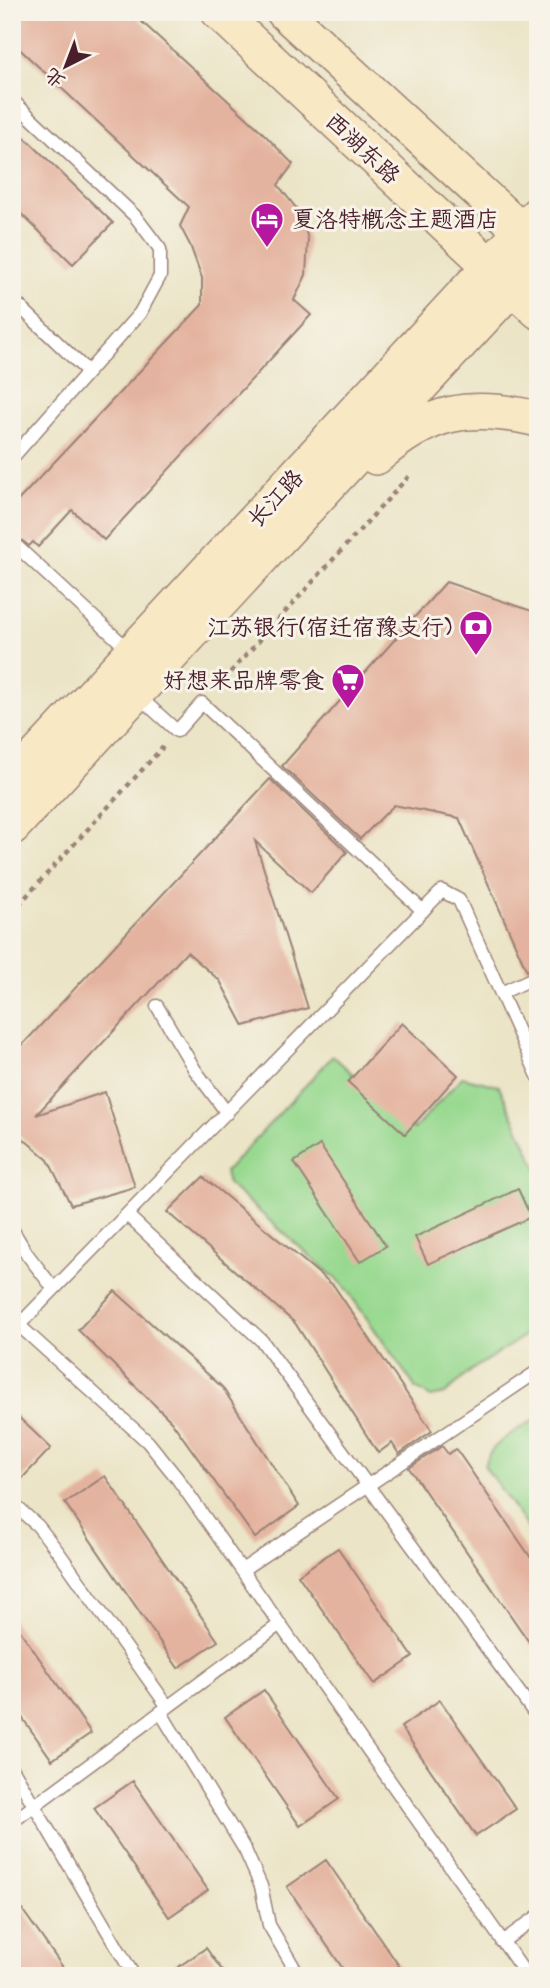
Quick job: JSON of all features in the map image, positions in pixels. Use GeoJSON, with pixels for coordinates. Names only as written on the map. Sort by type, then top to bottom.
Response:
{"type":"FeatureCollection","features":[{"type":"Feature","properties":{"kind":"street","name":"西湖东路"},"geometry":{"type":"LineString","coordinates":[[219,12],[538,311]]}},
{"type":"Feature","properties":{"kind":"street","name":"西湖东路"},"geometry":{"type":"LineString","coordinates":[[284,12],[534,238]]}},
{"type":"Feature","properties":{"kind":"street","name":"长江路"},"geometry":{"type":"LineString","coordinates":[[12,782],[272,546],[534,238]]}},
{"type":"Feature","properties":{"kind":"street","name":"长江路"},"geometry":{"type":"LineString","coordinates":[[12,827],[134,674],[500,277]]}},
{"type":"Feature","properties":{"kind":"street"},"geometry":{"type":"LineString","coordinates":[[272,546],[389,446],[410,430],[430,420],[458,413],[485,411],[538,419]]}},
{"type":"Feature","properties":{"kind":"lane"},"geometry":{"type":"LineString","coordinates":[[12,100],[135,216],[159,249],[160,276],[140,313],[12,458]]}},
{"type":"Feature","properties":{"kind":"lane"},"geometry":{"type":"LineString","coordinates":[[12,299],[89,372]]}},
{"type":"Feature","properties":{"kind":"lane"},"geometry":{"type":"LineString","coordinates":[[12,542],[134,674],[177,731],[202,703],[423,911]]}},
{"type":"Feature","properties":{"kind":"lane"},"geometry":{"type":"LineString","coordinates":[[527,1976],[177,1478],[148,1441],[16,1322],[54,1289],[442,891],[459,900],[538,1076]]}},
{"type":"Feature","properties":{"kind":"lane"},"geometry":{"type":"LineString","coordinates":[[501,993],[538,976]]}},
{"type":"Feature","properties":{"kind":"lane"},"geometry":{"type":"LineString","coordinates":[[157,1006],[195,1070],[227,1113]]}},
{"type":"Feature","properties":{"kind":"lane"},"geometry":{"type":"LineString","coordinates":[[127,1215],[262,1341],[538,1718]]}},
{"type":"Feature","properties":{"kind":"lane"},"geometry":{"type":"LineString","coordinates":[[12,1229],[54,1289]]}},
{"type":"Feature","properties":{"kind":"lane"},"geometry":{"type":"LineString","coordinates":[[242,1570],[538,1371]]}},
{"type":"Feature","properties":{"kind":"lane"},"geometry":{"type":"LineString","coordinates":[[12,1503],[38,1526],[59,1553],[165,1710],[245,1850],[261,1886],[269,1925],[299,1976]]}},
{"type":"Feature","properties":{"kind":"lane"},"geometry":{"type":"LineString","coordinates":[[12,1822],[280,1624]]}},
{"type":"Feature","properties":{"kind":"lane"},"geometry":{"type":"LineString","coordinates":[[12,1768],[134,1976]]}},
{"type":"Feature","properties":{"kind":"lane"},"geometry":{"type":"LineString","coordinates":[[502,1942],[538,1916]]}},
{"type":"Feature","properties":{"kind":"path"},"geometry":{"type":"LineString","coordinates":[[202,703],[411,474]]}},
{"type":"Feature","properties":{"kind":"path"},"geometry":{"type":"LineString","coordinates":[[12,912],[177,731]]}},
{"type":"Feature","properties":{"kind":"green space"},"geometry":{"type":"Polygon","coordinates":[[[333,1056],[414,1129],[462,1077],[499,1086],[538,1170],[538,1324],[529,1333],[470,1371],[445,1394],[431,1397],[416,1388],[344,1286],[228,1184],[225,1172],[333,1056]]]}},
{"type":"Feature","properties":{"kind":"green space"},"geometry":{"type":"Polygon","coordinates":[[[538,1418],[538,1543],[484,1465],[499,1443],[538,1418]]]}},
{"type":"Feature","properties":{"kind":"building"},"geometry":{"type":"Polygon","coordinates":[[[12,12],[131,12],[259,129],[293,164],[278,185],[300,213],[308,239],[306,275],[294,300],[311,315],[104,540],[72,510],[38,547],[33,542],[29,546],[12,533],[12,507],[202,305],[202,278],[180,226],[189,207],[12,42],[12,12]]]}},
{"type":"Feature","properties":{"kind":"building"},"geometry":{"type":"Polygon","coordinates":[[[12,125],[113,223],[73,264],[12,205],[12,125]]]}},
{"type":"Feature","properties":{"kind":"building"},"geometry":{"type":"Polygon","coordinates":[[[446,582],[538,613],[538,967],[527,971],[459,818],[394,805],[360,839],[282,766],[446,582]]]}},
{"type":"Feature","properties":{"kind":"building"},"geometry":{"type":"Polygon","coordinates":[[[270,779],[347,852],[311,893],[255,841],[308,1008],[244,1026],[220,981],[187,952],[36,1115],[105,1092],[135,1187],[71,1205],[48,1160],[18,1134],[12,1140],[12,1056],[270,779]]]}},
{"type":"Feature","properties":{"kind":"building"},"geometry":{"type":"Polygon","coordinates":[[[402,1023],[458,1075],[405,1134],[348,1082],[402,1023]]]}},
{"type":"Feature","properties":{"kind":"building"},"geometry":{"type":"Polygon","coordinates":[[[320,1145],[386,1246],[360,1262],[294,1162],[320,1145]]]}},
{"type":"Feature","properties":{"kind":"building"},"geometry":{"type":"Polygon","coordinates":[[[203,1177],[334,1286],[432,1431],[399,1454],[392,1443],[378,1453],[295,1323],[167,1212],[203,1177]]]}},
{"type":"Feature","properties":{"kind":"building"},"geometry":{"type":"Polygon","coordinates":[[[518,1189],[531,1217],[428,1264],[415,1237],[518,1189]]]}},
{"type":"Feature","properties":{"kind":"building"},"geometry":{"type":"Polygon","coordinates":[[[115,1291],[222,1387],[299,1506],[255,1538],[171,1421],[78,1330],[115,1291]]]}},
{"type":"Feature","properties":{"kind":"building"},"geometry":{"type":"Polygon","coordinates":[[[12,1411],[51,1448],[12,1489],[12,1411]]]}},
{"type":"Feature","properties":{"kind":"building"},"geometry":{"type":"Polygon","coordinates":[[[442,1446],[448,1454],[456,1449],[538,1568],[538,1655],[409,1468],[442,1446]]]}},
{"type":"Feature","properties":{"kind":"building"},"geometry":{"type":"Polygon","coordinates":[[[105,1476],[218,1641],[178,1668],[65,1503],[105,1476]]]}},
{"type":"Feature","properties":{"kind":"building"},"geometry":{"type":"Polygon","coordinates":[[[338,1548],[413,1657],[374,1684],[298,1575],[338,1548]]]}},
{"type":"Feature","properties":{"kind":"building"},"geometry":{"type":"Polygon","coordinates":[[[12,1619],[91,1733],[52,1760],[12,1703],[12,1619]]]}},
{"type":"Feature","properties":{"kind":"building"},"geometry":{"type":"Polygon","coordinates":[[[264,1690],[339,1799],[300,1826],[225,1717],[264,1690]]]}},
{"type":"Feature","properties":{"kind":"building"},"geometry":{"type":"Polygon","coordinates":[[[440,1700],[516,1809],[476,1836],[401,1727],[440,1700]]]}},
{"type":"Feature","properties":{"kind":"building"},"geometry":{"type":"Polygon","coordinates":[[[133,1781],[208,1890],[169,1917],[94,1808],[133,1781]]]}},
{"type":"Feature","properties":{"kind":"building"},"geometry":{"type":"Polygon","coordinates":[[[326,1860],[406,1976],[348,1976],[287,1887],[326,1860]]]}},
{"type":"Feature","properties":{"kind":"building"},"geometry":{"type":"Polygon","coordinates":[[[12,1895],[69,1976],[12,1976],[12,1895]]]}},
{"type":"Feature","properties":{"kind":"building"},"geometry":{"type":"Polygon","coordinates":[[[206,1948],[226,1976],[165,1976],[206,1948]]]}},
{"type":"Feature","properties":{"kind":"place","name":"夏洛特概念主题酒店"},"geometry":{"type":"Point","coordinates":[267,249]}},
{"type":"Feature","properties":{"kind":"place","name":"江苏银行(宿迁宿豫支行)"},"geometry":{"type":"Point","coordinates":[476,657]}},
{"type":"Feature","properties":{"kind":"place","name":"好想来品牌零食"},"geometry":{"type":"Point","coordinates":[348,710]}}]}
